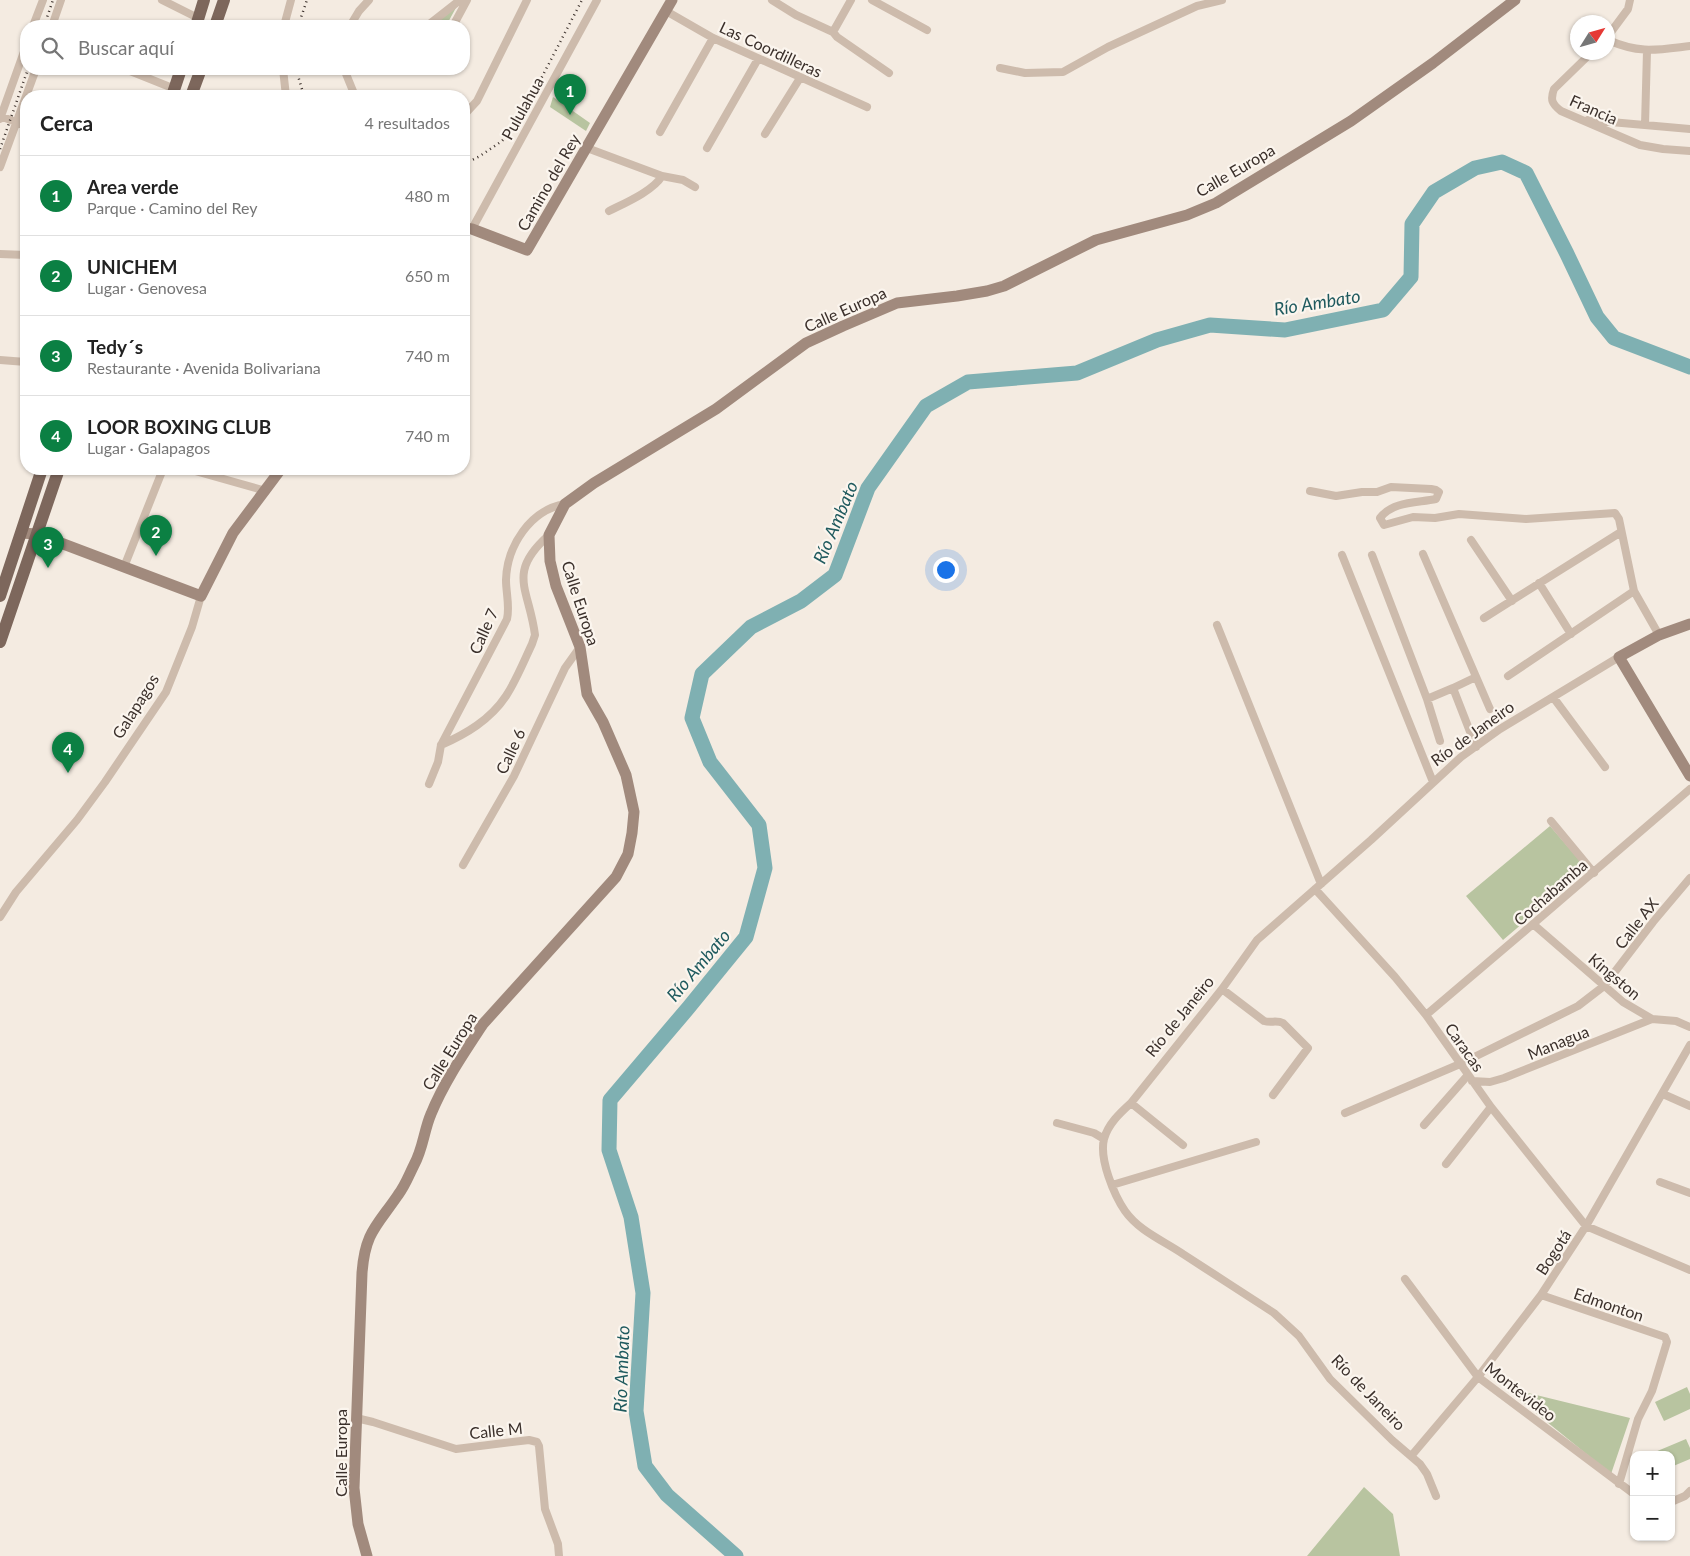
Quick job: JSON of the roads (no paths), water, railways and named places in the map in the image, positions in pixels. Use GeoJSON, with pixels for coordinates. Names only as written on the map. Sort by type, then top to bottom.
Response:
{"type":"FeatureCollection","features":[{"type":"Feature","properties":{"kind":"main road"},"geometry":{"type":"LineString","coordinates":[[198,20],[204,0]]}},
{"type":"Feature","properties":{"kind":"main road"},"geometry":{"type":"LineString","coordinates":[[218,20],[224,0]]}},
{"type":"Feature","properties":{"kind":"main road"},"geometry":{"type":"LineString","coordinates":[[174,90],[179,75]]}},
{"type":"Feature","properties":{"kind":"main road"},"geometry":{"type":"LineString","coordinates":[[193,90],[199,75]]}},
{"type":"Feature","properties":{"kind":"main road"},"geometry":{"type":"LineString","coordinates":[[0,596],[40,475]]}},
{"type":"Feature","properties":{"kind":"main road"},"geometry":{"type":"LineString","coordinates":[[0,642],[57,475]]}},
{"type":"Feature","properties":{"kind":"street"},"geometry":{"type":"LineString","coordinates":[[35,20],[43,0]]}},
{"type":"Feature","properties":{"kind":"street"},"geometry":{"type":"LineString","coordinates":[[54,20],[62,0]]}},
{"type":"Feature","properties":{"kind":"street"},"geometry":{"type":"LineString","coordinates":[[162,0],[194,20]]}},
{"type":"Feature","properties":{"kind":"street"},"geometry":{"type":"LineString","coordinates":[[286,20],[291,0]]}},
{"type":"Feature","properties":{"kind":"street"},"geometry":{"type":"LineString","coordinates":[[354,20],[369,0]]}},
{"type":"Feature","properties":{"kind":"street"},"geometry":{"type":"LineString","coordinates":[[435,20],[460,0]]}},
{"type":"Feature","properties":{"kind":"street"},"geometry":{"type":"LineString","coordinates":[[456,20],[467,0]]}},
{"type":"Feature","properties":{"kind":"street"},"geometry":{"type":"LineString","coordinates":[[470,108],[477,101],[527,0]]}},
{"type":"Feature","properties":{"kind":"street","name":"Pululahua"},"geometry":{"type":"LineString","coordinates":[[470,224],[597,0]]}},
{"type":"Feature","properties":{"kind":"street","name":"Camino del Rey"},"geometry":{"type":"LineString","coordinates":[[470,229],[527,250],[672,0]]}},
{"type":"Feature","properties":{"kind":"street"},"geometry":{"type":"LineString","coordinates":[[772,0],[796,15],[833,32],[837,37],[889,73]]}},
{"type":"Feature","properties":{"kind":"street"},"geometry":{"type":"LineString","coordinates":[[833,32],[851,0]]}},
{"type":"Feature","properties":{"kind":"street"},"geometry":{"type":"LineString","coordinates":[[872,0],[927,30]]}},
{"type":"Feature","properties":{"kind":"street"},"geometry":{"type":"LineString","coordinates":[[1000,68],[1025,74],[1063,72],[1108,47],[1197,6],[1210,1],[1222,0]]}},
{"type":"Feature","properties":{"kind":"street","name":"Calle Europa"},"geometry":{"type":"LineString","coordinates":[[367,1556],[358,1524],[354,1488],[362,1273],[363,1255],[367,1242],[374,1227],[400,1194],[416,1162],[430,1116],[440,1093],[482,1024],[616,877],[628,854],[632,833],[634,812],[626,775],[611,740],[587,694],[580,647],[556,586],[550,561],[549,535],[565,504],[594,483],[716,409],[806,343],[828,332],[897,303],[957,296],[1004,286],[1096,240],[1187,215],[1216,203],[1351,121],[1433,63],[1515,0]]}},
{"type":"Feature","properties":{"kind":"street"},"geometry":{"type":"LineString","coordinates":[[1615,27],[1628,9],[1630,0]]}},
{"type":"Feature","properties":{"kind":"street","name":"Las Coordilleras"},"geometry":{"type":"LineString","coordinates":[[666,11],[712,38],[867,107]]}},
{"type":"Feature","properties":{"kind":"street"},"geometry":{"type":"LineString","coordinates":[[660,132],[712,38]]}},
{"type":"Feature","properties":{"kind":"street"},"geometry":{"type":"LineString","coordinates":[[1615,43],[1648,51],[1690,46]]}},
{"type":"Feature","properties":{"kind":"street"},"geometry":{"type":"LineString","coordinates":[[1645,125],[1648,51]]}},
{"type":"Feature","properties":{"kind":"street"},"geometry":{"type":"LineString","coordinates":[[707,148],[758,59]]}},
{"type":"Feature","properties":{"kind":"street","name":"Francia"},"geometry":{"type":"LineString","coordinates":[[1584,60],[1554,89],[1551,97],[1553,104],[1561,111],[1640,145],[1663,150],[1690,151]]}},
{"type":"Feature","properties":{"kind":"street"},"geometry":{"type":"LineString","coordinates":[[20,62],[0,117],[20,124]]}},
{"type":"Feature","properties":{"kind":"street"},"geometry":{"type":"LineString","coordinates":[[28,90],[34,75]]}},
{"type":"Feature","properties":{"kind":"street"},"geometry":{"type":"LineString","coordinates":[[137,75],[167,90]]}},
{"type":"Feature","properties":{"kind":"street"},"geometry":{"type":"LineString","coordinates":[[284,75],[285,90]]}},
{"type":"Feature","properties":{"kind":"street"},"geometry":{"type":"LineString","coordinates":[[346,75],[353,90]]}},
{"type":"Feature","properties":{"kind":"street"},"geometry":{"type":"LineString","coordinates":[[765,134],[800,78]]}},
{"type":"Feature","properties":{"kind":"street"},"geometry":{"type":"LineString","coordinates":[[0,167],[20,111]]}},
{"type":"Feature","properties":{"kind":"street"},"geometry":{"type":"LineString","coordinates":[[1579,118],[1690,129]]}},
{"type":"Feature","properties":{"kind":"street"},"geometry":{"type":"LineString","coordinates":[[586,148],[662,176],[682,180],[695,187]]}},
{"type":"Feature","properties":{"kind":"street"},"geometry":{"type":"LineString","coordinates":[[609,211],[638,195],[657,182],[662,176]]}},
{"type":"Feature","properties":{"kind":"street"},"geometry":{"type":"LineString","coordinates":[[0,254],[20,255]]}},
{"type":"Feature","properties":{"kind":"street"},"geometry":{"type":"LineString","coordinates":[[0,360],[20,362]]}},
{"type":"Feature","properties":{"kind":"street"},"geometry":{"type":"LineString","coordinates":[[124,567],[161,475]]}},
{"type":"Feature","properties":{"kind":"street"},"geometry":{"type":"LineString","coordinates":[[209,475],[266,491]]}},
{"type":"Feature","properties":{"kind":"street","name":"Galapagos"},"geometry":{"type":"LineString","coordinates":[[0,917],[11,899],[77,820],[166,692],[192,627],[201,596],[233,533],[277,475]]}},
{"type":"Feature","properties":{"kind":"street"},"geometry":{"type":"LineString","coordinates":[[1310,492],[1336,496],[1377,492],[1391,487],[1431,489],[1439,492],[1436,499],[1409,503],[1385,512],[1380,518],[1384,525],[1412,517],[1435,518],[1459,514],[1526,519],[1615,513],[1620,519],[1634,591],[1659,635]]}},
{"type":"Feature","properties":{"kind":"street","name":"Calle 7"},"geometry":{"type":"LineString","coordinates":[[429,784],[438,762],[441,745],[507,619],[506,579],[510,556],[521,533],[536,517],[556,506],[565,504]]}},
{"type":"Feature","properties":{"kind":"street"},"geometry":{"type":"LineString","coordinates":[[1484,618],[1621,532]]}},
{"type":"Feature","properties":{"kind":"street"},"geometry":{"type":"LineString","coordinates":[[21,533],[37,534],[201,596]]}},
{"type":"Feature","properties":{"kind":"street"},"geometry":{"type":"LineString","coordinates":[[441,745],[465,734],[486,718],[506,697],[535,635],[522,575],[532,553],[549,535]]}},
{"type":"Feature","properties":{"kind":"street"},"geometry":{"type":"LineString","coordinates":[[1470,540],[1512,601]]}},
{"type":"Feature","properties":{"kind":"street"},"geometry":{"type":"LineString","coordinates":[[1423,554],[1490,709]]}},
{"type":"Feature","properties":{"kind":"street"},"geometry":{"type":"LineString","coordinates":[[1342,555],[1433,782]]}},
{"type":"Feature","properties":{"kind":"street"},"geometry":{"type":"LineString","coordinates":[[1372,555],[1427,699],[1440,741]]}},
{"type":"Feature","properties":{"kind":"street"},"geometry":{"type":"LineString","coordinates":[[1539,583],[1571,634]]}},
{"type":"Feature","properties":{"kind":"street"},"geometry":{"type":"LineString","coordinates":[[1508,676],[1634,591]]}},
{"type":"Feature","properties":{"kind":"street","name":"Río de Janeiro"},"geometry":{"type":"LineString","coordinates":[[1436,1496],[1427,1474],[1412,1455],[1392,1440],[1330,1379],[1288,1324],[1144,1229],[1125,1211],[1112,1185],[1102,1153],[1104,1139],[1108,1128],[1131,1103],[1222,989],[1257,940],[1372,840],[1433,782],[1500,729],[1619,657],[1659,635],[1690,624]]}},
{"type":"Feature","properties":{"kind":"street"},"geometry":{"type":"LineString","coordinates":[[1217,625],[1318,887]]}},
{"type":"Feature","properties":{"kind":"street","name":"Calle 6"},"geometry":{"type":"LineString","coordinates":[[463,865],[514,776],[565,668],[580,647]]}},
{"type":"Feature","properties":{"kind":"street"},"geometry":{"type":"LineString","coordinates":[[1619,657],[1690,776]]}},
{"type":"Feature","properties":{"kind":"street"},"geometry":{"type":"LineString","coordinates":[[1427,699],[1476,678]]}},
{"type":"Feature","properties":{"kind":"street"},"geometry":{"type":"LineString","coordinates":[[1453,688],[1476,747]]}},
{"type":"Feature","properties":{"kind":"street"},"geometry":{"type":"LineString","coordinates":[[1553,697],[1605,767]]}},
{"type":"Feature","properties":{"kind":"street","name":"Cochabamba"},"geometry":{"type":"LineString","coordinates":[[1426,1015],[1690,789]]}},
{"type":"Feature","properties":{"kind":"street"},"geometry":{"type":"LineString","coordinates":[[1551,820],[1594,873]]}},
{"type":"Feature","properties":{"kind":"street","name":"Calle AX"},"geometry":{"type":"LineString","coordinates":[[1345,1113],[1460,1064],[1578,1006],[1604,986],[1653,922],[1690,878]]}},
{"type":"Feature","properties":{"kind":"street","name":"Caracas"},"geometry":{"type":"LineString","coordinates":[[1318,887],[1426,1015],[1470,1078],[1586,1226]]}},
{"type":"Feature","properties":{"kind":"street","name":"Kingston"},"geometry":{"type":"LineString","coordinates":[[1533,924],[1623,1002],[1652,1020],[1676,1021],[1690,1027]]}},
{"type":"Feature","properties":{"kind":"street"},"geometry":{"type":"LineString","coordinates":[[1222,989],[1264,1021],[1284,1023],[1308,1048],[1273,1095]]}},
{"type":"Feature","properties":{"kind":"street","name":"Managua"},"geometry":{"type":"LineString","coordinates":[[1470,1078],[1490,1082],[1504,1078],[1652,1020]]}},
{"type":"Feature","properties":{"kind":"street","name":"Bogotá"},"geometry":{"type":"LineString","coordinates":[[1412,1455],[1478,1377],[1541,1295],[1586,1226],[1690,1045]]}},
{"type":"Feature","properties":{"kind":"street"},"geometry":{"type":"LineString","coordinates":[[1424,1125],[1470,1078]]}},
{"type":"Feature","properties":{"kind":"street"},"geometry":{"type":"LineString","coordinates":[[1663,1094],[1690,1106]]}},
{"type":"Feature","properties":{"kind":"street"},"geometry":{"type":"LineString","coordinates":[[1131,1103],[1183,1145]]}},
{"type":"Feature","properties":{"kind":"street"},"geometry":{"type":"LineString","coordinates":[[1446,1164],[1492,1107]]}},
{"type":"Feature","properties":{"kind":"street"},"geometry":{"type":"LineString","coordinates":[[1057,1123],[1094,1133],[1104,1139]]}},
{"type":"Feature","properties":{"kind":"street"},"geometry":{"type":"LineString","coordinates":[[1112,1185],[1256,1142]]}},
{"type":"Feature","properties":{"kind":"street"},"geometry":{"type":"LineString","coordinates":[[1660,1182],[1690,1193]]}},
{"type":"Feature","properties":{"kind":"street"},"geometry":{"type":"LineString","coordinates":[[1586,1226],[1690,1270]]}},
{"type":"Feature","properties":{"kind":"street","name":"Montevideo"},"geometry":{"type":"LineString","coordinates":[[1405,1278],[1478,1377],[1630,1491]]}},
{"type":"Feature","properties":{"kind":"street","name":"Edmonton"},"geometry":{"type":"LineString","coordinates":[[1541,1295],[1665,1337],[1668,1342],[1652,1391],[1638,1419],[1619,1484]]}},
{"type":"Feature","properties":{"kind":"street","name":"Calle M"},"geometry":{"type":"LineString","coordinates":[[356,1418],[456,1449],[528,1440],[537,1442],[539,1446],[545,1509],[558,1544],[559,1556]]}},
{"type":"Feature","properties":{"kind":"street"},"geometry":{"type":"LineString","coordinates":[[1675,1500],[1685,1496],[1690,1491]]}},
{"type":"Feature","properties":{"kind":"waterway","name":"Río Ambato"},"geometry":{"type":"LineString","coordinates":[[736,1556],[667,1495],[645,1466],[636,1411],[643,1293],[631,1217],[609,1150],[610,1100],[746,937],[765,868],[759,825],[710,762],[692,718],[702,674],[751,627],[801,601],[835,575],[868,488],[926,406],[968,382],[1077,373],[1157,340],[1210,325],[1285,330],[1383,310],[1411,277],[1412,224],[1434,192],[1475,168],[1502,162],[1526,173],[1597,317],[1614,338],[1690,367]]}},
{"type":"Feature","properties":{"kind":"railway"},"geometry":{"type":"LineString","coordinates":[[46,20],[53,0]]}},
{"type":"Feature","properties":{"kind":"railway"},"geometry":{"type":"LineString","coordinates":[[300,20],[307,0]]}},
{"type":"Feature","properties":{"kind":"railway"},"geometry":{"type":"LineString","coordinates":[[470,161],[502,141],[518,123],[582,0]]}},
{"type":"Feature","properties":{"kind":"railway"},"geometry":{"type":"LineString","coordinates":[[21,90],[26,75]]}},
{"type":"Feature","properties":{"kind":"railway"},"geometry":{"type":"LineString","coordinates":[[298,75],[302,90]]}},
{"type":"Feature","properties":{"kind":"railway"},"geometry":{"type":"LineString","coordinates":[[0,149],[20,92]]}},
{"type":"Feature","properties":{"kind":"place","name":"Area verde"},"geometry":{"type":"Point","coordinates":[570,115]}},
{"type":"Feature","properties":{"kind":"place","name":"UNICHEM"},"geometry":{"type":"Point","coordinates":[156,556]}},
{"type":"Feature","properties":{"kind":"place","name":"Tedy´s"},"geometry":{"type":"Point","coordinates":[48,568]}},
{"type":"Feature","properties":{"kind":"place","name":"LOOR BOXING CLUB"},"geometry":{"type":"Point","coordinates":[68,773]}}]}
